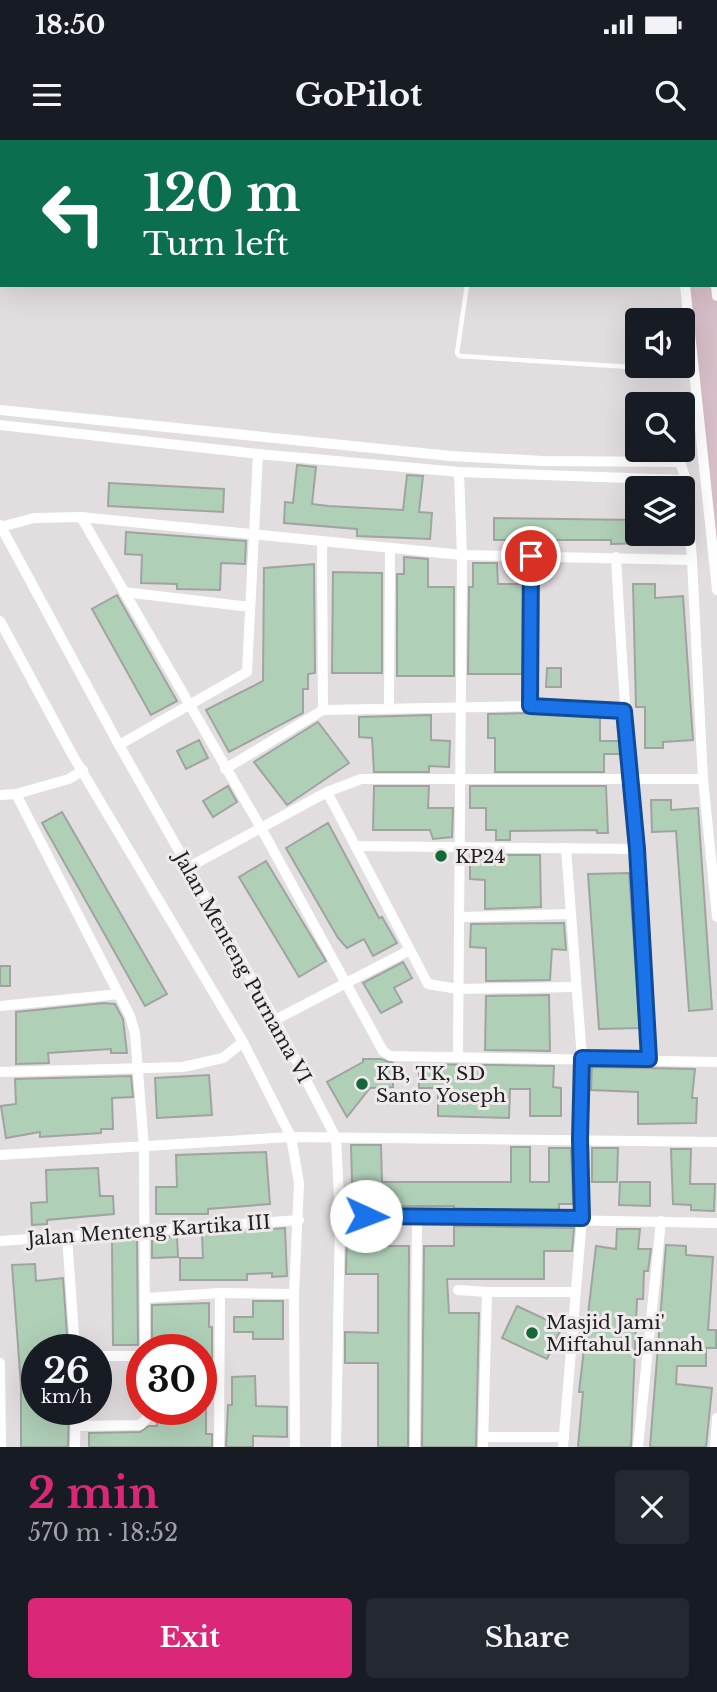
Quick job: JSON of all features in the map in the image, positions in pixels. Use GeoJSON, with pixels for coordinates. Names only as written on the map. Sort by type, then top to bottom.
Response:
{"type":"FeatureCollection","features":[{"type":"Feature","properties":{"kind":"street"},"geometry":{"type":"LineString","coordinates":[[685,287],[687,308]]}},
{"type":"Feature","properties":{"kind":"street"},"geometry":{"type":"LineString","coordinates":[[695,378],[717,590]]}},
{"type":"Feature","properties":{"kind":"street"},"geometry":{"type":"LineString","coordinates":[[0,410],[451,456],[542,461],[680,462],[685,476]]}},
{"type":"Feature","properties":{"kind":"street"},"geometry":{"type":"LineString","coordinates":[[0,425],[258,454],[459,472],[625,478]]}},
{"type":"Feature","properties":{"kind":"street"},"geometry":{"type":"LineString","coordinates":[[119,745],[247,672],[251,534],[258,454]]}},
{"type":"Feature","properties":{"kind":"street"},"geometry":{"type":"LineString","coordinates":[[458,1055],[462,555],[459,472]]}},
{"type":"Feature","properties":{"kind":"street"},"geometry":{"type":"LineString","coordinates":[[1,526],[34,518],[81,517],[462,555],[692,560]]}},
{"type":"Feature","properties":{"kind":"street"},"geometry":{"type":"LineString","coordinates":[[81,517],[188,707],[261,828],[383,1051],[390,1056],[458,1055],[717,1062]]}},
{"type":"Feature","properties":{"kind":"street","name":"Jalan Menteng Purnama VI"},"geometry":{"type":"LineString","coordinates":[[1,526],[119,745],[275,1020],[336,1138],[340,1216],[336,1447]]}},
{"type":"Feature","properties":{"kind":"street"},"geometry":{"type":"LineString","coordinates":[[322,542],[323,710]]}},
{"type":"Feature","properties":{"kind":"street"},"geometry":{"type":"LineString","coordinates":[[691,546],[703,779],[717,917]]}},
{"type":"Feature","properties":{"kind":"street"},"geometry":{"type":"LineString","coordinates":[[389,708],[390,548]]}},
{"type":"Feature","properties":{"kind":"street"},"geometry":{"type":"LineString","coordinates":[[530,706],[531,556]]}},
{"type":"Feature","properties":{"kind":"street"},"geometry":{"type":"LineString","coordinates":[[616,557],[628,778],[637,849],[649,1059]]}},
{"type":"Feature","properties":{"kind":"street"},"geometry":{"type":"LineString","coordinates":[[124,592],[250,607]]}},
{"type":"Feature","properties":{"kind":"street","name":"Jalan Menteng Purnama VI"},"geometry":{"type":"LineString","coordinates":[[0,621],[83,770],[243,1042],[295,1138],[299,1183],[294,1294],[295,1447]]}},
{"type":"Feature","properties":{"kind":"street"},"geometry":{"type":"LineString","coordinates":[[225,769],[323,710],[530,706],[624,711]]}},
{"type":"Feature","properties":{"kind":"street"},"geometry":{"type":"LineString","coordinates":[[0,795],[37,790],[69,779],[83,770]]}},
{"type":"Feature","properties":{"kind":"street"},"geometry":{"type":"LineString","coordinates":[[190,867],[327,792],[361,779],[703,779]]}},
{"type":"Feature","properties":{"kind":"street"},"geometry":{"type":"LineString","coordinates":[[327,792],[408,951],[428,984],[458,989],[576,987]]}},
{"type":"Feature","properties":{"kind":"street"},"geometry":{"type":"LineString","coordinates":[[16,794],[131,1016],[144,1148],[145,1334]]}},
{"type":"Feature","properties":{"kind":"street"},"geometry":{"type":"LineString","coordinates":[[355,846],[637,849]]}},
{"type":"Feature","properties":{"kind":"street"},"geometry":{"type":"LineString","coordinates":[[486,1292],[484,1442],[564,1442],[582,1218],[582,1058],[566,848]]}},
{"type":"Feature","properties":{"kind":"street"},"geometry":{"type":"LineString","coordinates":[[460,917],[570,914]]}},
{"type":"Feature","properties":{"kind":"street"},"geometry":{"type":"LineString","coordinates":[[275,1020],[346,986],[408,951]]}},
{"type":"Feature","properties":{"kind":"street"},"geometry":{"type":"LineString","coordinates":[[0,1006],[119,994]]}},
{"type":"Feature","properties":{"kind":"street"},"geometry":{"type":"LineString","coordinates":[[0,1072],[203,1065],[223,1058],[243,1042]]}},
{"type":"Feature","properties":{"kind":"street"},"geometry":{"type":"LineString","coordinates":[[0,1154],[295,1138],[717,1142]]}},
{"type":"Feature","properties":{"kind":"street"},"geometry":{"type":"LineString","coordinates":[[340,1216],[582,1218],[717,1223]]}},
{"type":"Feature","properties":{"kind":"street"},"geometry":{"type":"LineString","coordinates":[[415,1447],[417,1218]]}},
{"type":"Feature","properties":{"kind":"street","name":"Jalan Menteng Kartika III"},"geometry":{"type":"LineString","coordinates":[[0,1241],[299,1220]]}},
{"type":"Feature","properties":{"kind":"street"},"geometry":{"type":"LineString","coordinates":[[638,1447],[661,1221]]}},
{"type":"Feature","properties":{"kind":"street"},"geometry":{"type":"LineString","coordinates":[[67,1236],[74,1334]]}},
{"type":"Feature","properties":{"kind":"street"},"geometry":{"type":"LineString","coordinates":[[458,1290],[575,1292]]}},
{"type":"Feature","properties":{"kind":"street"},"geometry":{"type":"LineString","coordinates":[[146,1298],[220,1293],[294,1294]]}},
{"type":"Feature","properties":{"kind":"street"},"geometry":{"type":"LineString","coordinates":[[219,1447],[220,1293]]}},
{"type":"Feature","properties":{"kind":"street"},"geometry":{"type":"LineString","coordinates":[[0,1363],[1,1447]]}},
{"type":"Feature","properties":{"kind":"street"},"geometry":{"type":"LineString","coordinates":[[715,1447],[717,1418]]}},
{"type":"Feature","properties":{"kind":"street"},"geometry":{"type":"LineString","coordinates":[[75,1447],[76,1426],[140,1425]]}},
{"type":"Feature","properties":{"kind":"lane"},"geometry":{"type":"LineString","coordinates":[[467,287],[457,353],[459,356],[625,367]]}},
{"type":"Feature","properties":{"kind":"shaded area"},"geometry":{"type":"Polygon","coordinates":[[[685,287],[717,287],[717,595],[695,378],[695,308],[687,308],[685,287]]]}},
{"type":"Feature","properties":{"kind":"building"},"geometry":{"type":"Polygon","coordinates":[[[297,465],[316,467],[312,504],[328,506],[403,510],[407,475],[423,476],[419,512],[432,513],[430,539],[357,536],[357,529],[284,523],[285,502],[293,503],[297,465]]]}},
{"type":"Feature","properties":{"kind":"building"},"geometry":{"type":"Polygon","coordinates":[[[109,483],[224,489],[223,512],[108,506],[109,483]]]}},
{"type":"Feature","properties":{"kind":"building"},"geometry":{"type":"Polygon","coordinates":[[[494,518],[625,520],[625,544],[611,544],[611,540],[494,540],[494,518]]]}},
{"type":"Feature","properties":{"kind":"building"},"geometry":{"type":"Polygon","coordinates":[[[126,532],[246,541],[245,564],[221,563],[220,590],[177,589],[177,584],[141,583],[142,555],[125,554],[126,532]]]}},
{"type":"Feature","properties":{"kind":"building"},"geometry":{"type":"Polygon","coordinates":[[[404,557],[428,559],[428,587],[454,587],[454,676],[397,676],[397,574],[404,574],[404,557]]]}},
{"type":"Feature","properties":{"kind":"building"},"geometry":{"type":"Polygon","coordinates":[[[473,563],[497,563],[498,584],[523,584],[523,674],[468,674],[469,587],[473,587],[473,563]]]}},
{"type":"Feature","properties":{"kind":"building"},"geometry":{"type":"Polygon","coordinates":[[[314,564],[315,673],[308,674],[308,689],[303,689],[303,713],[229,752],[206,710],[263,681],[264,568],[314,564]]]}},
{"type":"Feature","properties":{"kind":"building"},"geometry":{"type":"Polygon","coordinates":[[[333,572],[382,573],[382,673],[332,673],[333,572]]]}},
{"type":"Feature","properties":{"kind":"building"},"geometry":{"type":"Polygon","coordinates":[[[633,584],[655,584],[655,598],[683,596],[693,740],[663,742],[663,748],[645,748],[645,707],[636,707],[633,584]]]}},
{"type":"Feature","properties":{"kind":"building"},"geometry":{"type":"Polygon","coordinates":[[[117,595],[177,701],[151,715],[92,609],[117,595]]]}},
{"type":"Feature","properties":{"kind":"building"},"geometry":{"type":"Polygon","coordinates":[[[547,668],[561,668],[561,687],[546,687],[547,668]]]}},
{"type":"Feature","properties":{"kind":"building"},"geometry":{"type":"Polygon","coordinates":[[[530,713],[600,717],[600,741],[620,741],[621,754],[604,754],[604,772],[495,772],[495,738],[488,738],[488,714],[530,713]]]}},
{"type":"Feature","properties":{"kind":"building"},"geometry":{"type":"Polygon","coordinates":[[[431,715],[431,740],[450,741],[449,767],[429,766],[429,772],[374,772],[372,738],[359,737],[359,717],[431,715]]]}},
{"type":"Feature","properties":{"kind":"building"},"geometry":{"type":"Polygon","coordinates":[[[318,722],[349,763],[287,805],[254,762],[318,722]]]}},
{"type":"Feature","properties":{"kind":"building"},"geometry":{"type":"Polygon","coordinates":[[[199,740],[208,758],[186,769],[177,751],[199,740]]]}},
{"type":"Feature","properties":{"kind":"building"},"geometry":{"type":"Polygon","coordinates":[[[228,786],[237,802],[213,817],[203,801],[228,786]]]}},
{"type":"Feature","properties":{"kind":"building"},"geometry":{"type":"Polygon","coordinates":[[[374,786],[429,786],[428,808],[453,808],[452,837],[433,839],[430,830],[373,830],[374,786]]]}},
{"type":"Feature","properties":{"kind":"building"},"geometry":{"type":"Polygon","coordinates":[[[470,786],[606,786],[608,833],[597,833],[597,830],[510,831],[510,840],[496,840],[496,830],[486,830],[486,808],[470,808],[470,786]]]}},
{"type":"Feature","properties":{"kind":"building"},"geometry":{"type":"Polygon","coordinates":[[[651,800],[671,800],[671,810],[698,808],[712,1009],[689,1011],[676,831],[652,832],[651,800]]]}},
{"type":"Feature","properties":{"kind":"building"},"geometry":{"type":"Polygon","coordinates":[[[62,812],[167,994],[145,1006],[42,823],[62,812]]]}},
{"type":"Feature","properties":{"kind":"building"},"geometry":{"type":"Polygon","coordinates":[[[328,823],[379,918],[382,917],[397,943],[373,956],[364,939],[347,948],[338,938],[286,848],[328,823]]]}},
{"type":"Feature","properties":{"kind":"building"},"geometry":{"type":"Polygon","coordinates":[[[470,855],[540,855],[541,907],[485,909],[485,880],[470,879],[470,855]]]}},
{"type":"Feature","properties":{"kind":"building"},"geometry":{"type":"Polygon","coordinates":[[[266,861],[326,961],[299,977],[239,877],[266,861]]]}},
{"type":"Feature","properties":{"kind":"building"},"geometry":{"type":"Polygon","coordinates":[[[629,873],[640,1028],[599,1029],[588,874],[629,873]]]}},
{"type":"Feature","properties":{"kind":"building"},"geometry":{"type":"Polygon","coordinates":[[[564,923],[566,950],[552,949],[550,980],[486,981],[486,948],[470,947],[471,924],[564,923]]]}},
{"type":"Feature","properties":{"kind":"building"},"geometry":{"type":"Polygon","coordinates":[[[403,962],[412,978],[394,988],[402,1002],[381,1013],[363,983],[403,962]]]}},
{"type":"Feature","properties":{"kind":"building"},"geometry":{"type":"Polygon","coordinates":[[[0,966],[10,966],[10,986],[0,986],[0,966]]]}},
{"type":"Feature","properties":{"kind":"building"},"geometry":{"type":"Polygon","coordinates":[[[549,995],[550,1051],[485,1050],[486,996],[549,995]]]}},
{"type":"Feature","properties":{"kind":"building"},"geometry":{"type":"Polygon","coordinates":[[[115,1004],[123,1019],[127,1053],[111,1053],[111,1049],[48,1053],[49,1063],[16,1064],[16,1012],[115,1004]]]}},
{"type":"Feature","properties":{"kind":"building","name":"KB, TK, SD Santo Yoseph"},"geometry":{"type":"Polygon","coordinates":[[[363,1059],[381,1059],[393,1063],[393,1087],[370,1088],[347,1117],[327,1082],[363,1062],[363,1059]]]}},
{"type":"Feature","properties":{"kind":"building"},"geometry":{"type":"Polygon","coordinates":[[[419,1064],[554,1066],[553,1087],[561,1088],[561,1116],[530,1116],[530,1089],[510,1089],[509,1118],[438,1116],[438,1088],[419,1088],[419,1064]]]}},
{"type":"Feature","properties":{"kind":"building"},"geometry":{"type":"Polygon","coordinates":[[[592,1067],[695,1069],[692,1098],[697,1098],[696,1123],[638,1124],[638,1092],[591,1090],[592,1067]]]}},
{"type":"Feature","properties":{"kind":"building"},"geometry":{"type":"Polygon","coordinates":[[[209,1075],[212,1115],[157,1118],[155,1078],[209,1075]]]}},
{"type":"Feature","properties":{"kind":"building"},"geometry":{"type":"Polygon","coordinates":[[[131,1076],[133,1097],[112,1098],[113,1129],[101,1129],[101,1133],[40,1137],[40,1132],[6,1138],[1,1106],[16,1104],[15,1079],[131,1076]]]}},
{"type":"Feature","properties":{"kind":"building"},"geometry":{"type":"Polygon","coordinates":[[[351,1145],[381,1145],[382,1182],[511,1182],[511,1147],[530,1147],[530,1182],[549,1182],[549,1148],[571,1148],[573,1204],[559,1204],[559,1213],[454,1211],[454,1206],[374,1206],[375,1182],[352,1182],[351,1145]]]}},
{"type":"Feature","properties":{"kind":"building"},"geometry":{"type":"Polygon","coordinates":[[[592,1148],[618,1148],[617,1182],[592,1182],[592,1148]]]}},
{"type":"Feature","properties":{"kind":"building"},"geometry":{"type":"Polygon","coordinates":[[[671,1149],[691,1149],[690,1184],[715,1184],[714,1211],[691,1210],[691,1205],[673,1204],[671,1149]]]}},
{"type":"Feature","properties":{"kind":"building"},"geometry":{"type":"Polygon","coordinates":[[[266,1152],[270,1204],[208,1209],[208,1214],[156,1214],[156,1187],[177,1187],[176,1155],[266,1152]]]}},
{"type":"Feature","properties":{"kind":"building"},"geometry":{"type":"Polygon","coordinates":[[[98,1168],[100,1196],[113,1196],[114,1214],[47,1220],[47,1224],[32,1225],[31,1203],[47,1202],[46,1170],[98,1168]]]}},
{"type":"Feature","properties":{"kind":"building"},"geometry":{"type":"Polygon","coordinates":[[[620,1182],[650,1182],[650,1206],[619,1205],[620,1182]]]}},
{"type":"Feature","properties":{"kind":"building"},"geometry":{"type":"Polygon","coordinates":[[[347,1224],[376,1224],[376,1246],[409,1246],[408,1447],[378,1447],[378,1363],[345,1363],[345,1332],[378,1333],[378,1274],[346,1274],[347,1224]]]}},
{"type":"Feature","properties":{"kind":"building"},"geometry":{"type":"Polygon","coordinates":[[[454,1226],[574,1228],[572,1251],[544,1251],[544,1279],[447,1279],[449,1313],[479,1313],[476,1447],[422,1447],[424,1246],[454,1246],[454,1226]]]}},
{"type":"Feature","properties":{"kind":"building"},"geometry":{"type":"Polygon","coordinates":[[[285,1228],[287,1276],[272,1277],[272,1273],[247,1274],[247,1280],[180,1280],[180,1258],[203,1258],[202,1234],[285,1228]]]}},
{"type":"Feature","properties":{"kind":"building"},"geometry":{"type":"Polygon","coordinates":[[[617,1229],[640,1229],[638,1249],[651,1249],[648,1271],[644,1271],[643,1299],[637,1299],[631,1447],[578,1447],[583,1392],[579,1392],[596,1246],[616,1249],[617,1229]]]}},
{"type":"Feature","properties":{"kind":"building"},"geometry":{"type":"Polygon","coordinates":[[[177,1236],[178,1257],[152,1258],[152,1238],[177,1236]]]}},
{"type":"Feature","properties":{"kind":"building"},"geometry":{"type":"Polygon","coordinates":[[[137,1239],[138,1334],[126,1334],[126,1345],[113,1345],[112,1241],[137,1239]]]}},
{"type":"Feature","properties":{"kind":"building"},"geometry":{"type":"Polygon","coordinates":[[[666,1245],[686,1246],[686,1255],[713,1257],[708,1330],[716,1330],[716,1348],[706,1348],[706,1366],[677,1366],[676,1384],[712,1388],[706,1447],[650,1447],[666,1245]]]}},
{"type":"Feature","properties":{"kind":"building"},"geometry":{"type":"Polygon","coordinates":[[[35,1264],[36,1281],[63,1278],[67,1334],[21,1334],[21,1386],[12,1265],[35,1264]]]}},
{"type":"Feature","properties":{"kind":"building"},"geometry":{"type":"Polygon","coordinates":[[[253,1301],[283,1301],[283,1339],[253,1339],[253,1332],[234,1332],[234,1317],[253,1317],[253,1301]]]}},
{"type":"Feature","properties":{"kind":"building"},"geometry":{"type":"Polygon","coordinates":[[[209,1303],[209,1327],[212,1327],[212,1334],[152,1334],[152,1305],[209,1303]]]}},
{"type":"Feature","properties":{"kind":"building","name":"Masjid Jami' Miftahul Jannah"},"geometry":{"type":"Polygon","coordinates":[[[517,1306],[562,1327],[547,1359],[502,1338],[517,1306]]]}},
{"type":"Feature","properties":{"kind":"building"},"geometry":{"type":"Polygon","coordinates":[[[255,1376],[256,1406],[287,1407],[287,1437],[253,1436],[253,1447],[226,1447],[228,1405],[232,1405],[232,1377],[255,1376]]]}},
{"type":"Feature","properties":{"kind":"building"},"geometry":{"type":"Polygon","coordinates":[[[21,1425],[69,1425],[68,1447],[21,1447],[21,1425]]]}},
{"type":"Feature","properties":{"kind":"building"},"geometry":{"type":"Polygon","coordinates":[[[206,1425],[206,1434],[212,1434],[212,1447],[89,1447],[89,1433],[140,1432],[149,1426],[206,1425]]]}},
{"type":"Feature","properties":{"kind":"place","name":"KP24"},"geometry":{"type":"Point","coordinates":[441,856]}},
{"type":"Feature","properties":{"kind":"place","name":"KB, TK, SD Santo Yoseph"},"geometry":{"type":"Point","coordinates":[362,1084]}},
{"type":"Feature","properties":{"kind":"place","name":"Masjid Jami' Miftahul Jannah"},"geometry":{"type":"Point","coordinates":[532,1333]}},
{"type":"Feature","properties":{"kind":"route"},"geometry":{"type":"LineString","coordinates":[[366,1216],[582,1218],[582,1058],[649,1059],[637,849],[628,778],[624,711],[530,706],[531,556]]}}]}
